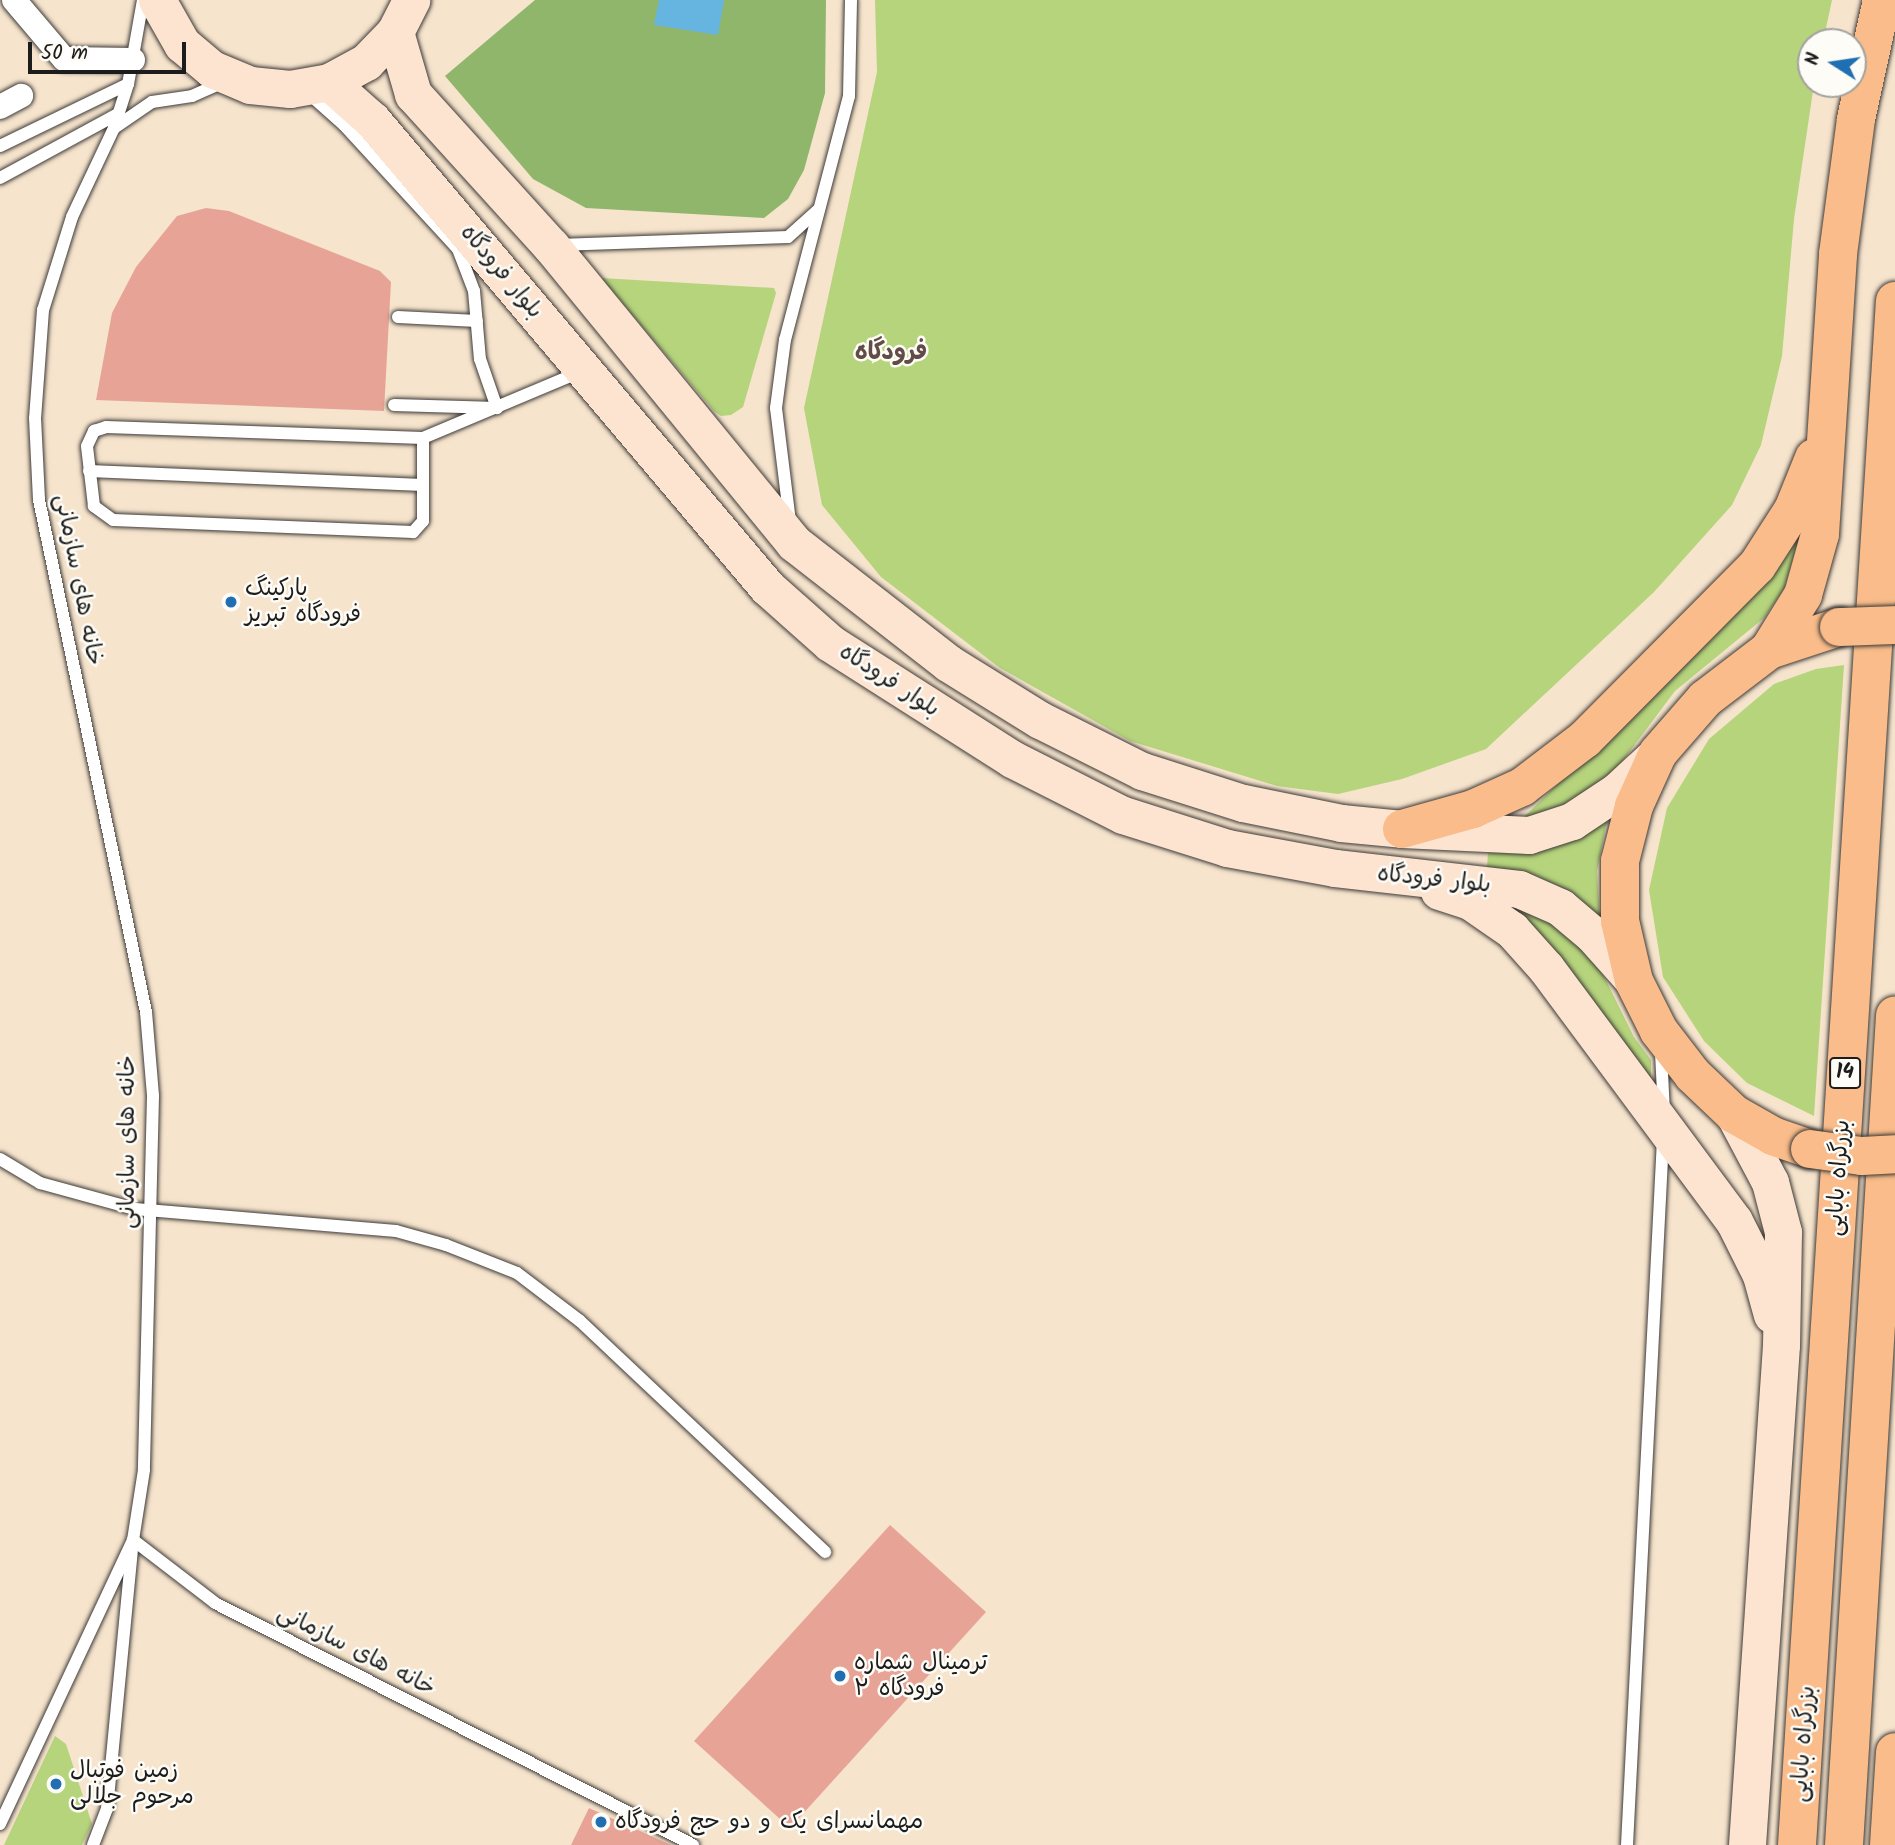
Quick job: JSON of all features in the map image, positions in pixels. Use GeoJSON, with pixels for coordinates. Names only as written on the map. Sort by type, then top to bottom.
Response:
{"type":"FeatureCollection","features":[{"type":"Feature","properties":{"kind":"highway"},"geometry":{"type":"LineString","coordinates":[[1769,650],[1803,595],[1820,534],[1838,254],[1856,119],[1882,0]]}},
{"type":"Feature","properties":{"kind":"highway","name":"بزرگراه بابایی"},"geometry":{"type":"LineString","coordinates":[[1797,1845],[1895,301]]}},
{"type":"Feature","properties":{"kind":"highway"},"geometry":{"type":"LineString","coordinates":[[1402,829],[1473,809],[1522,787],[1585,739],[1757,566],[1793,510],[1827,424]]}},
{"type":"Feature","properties":{"kind":"highway"},"geometry":{"type":"LineString","coordinates":[[1895,625],[1839,627],[1769,650],[1704,699],[1658,753],[1634,806],[1620,861],[1620,921],[1634,981],[1659,1031],[1693,1075],[1734,1114],[1773,1136],[1810,1149],[1862,1156],[1895,1154]]}},
{"type":"Feature","properties":{"kind":"highway","name":"بزرگراه بابایی"},"geometry":{"type":"LineString","coordinates":[[1844,1845],[1895,1016]]}},
{"type":"Feature","properties":{"kind":"highway"},"geometry":{"type":"LineString","coordinates":[[1889,1845],[1895,1752]]}},
{"type":"Feature","properties":{"kind":"street"},"geometry":{"type":"LineString","coordinates":[[14,0],[64,59],[130,72]]}},
{"type":"Feature","properties":{"kind":"street"},"geometry":{"type":"LineString","coordinates":[[157,0],[181,44],[212,69],[250,85],[316,84],[366,62],[395,32],[411,0]]}},
{"type":"Feature","properties":{"kind":"street","name":"بلوار فرودگاه"},"geometry":{"type":"LineString","coordinates":[[395,32],[413,94],[551,246],[793,543],[948,663],[1041,720],[1142,771],[1243,803],[1341,823],[1402,829],[1529,835],[1572,821],[1658,753]]}},
{"type":"Feature","properties":{"kind":"street","name":"بلوار فرودگاه"},"geometry":{"type":"LineString","coordinates":[[316,84],[372,120],[767,587],[830,643],[1012,759],[1123,815],[1227,848],[1392,875],[1519,889],[1560,907],[1592,934],[1634,981]]}},
{"type":"Feature","properties":{"kind":"street"},"geometry":{"type":"LineString","coordinates":[[1392,875],[1470,901],[1513,930],[1546,968],[1663,1129],[1734,1221],[1761,1275],[1781,1345]]}},
{"type":"Feature","properties":{"kind":"street"},"geometry":{"type":"LineString","coordinates":[[1734,1114],[1770,1182],[1783,1232],[1781,1345],[1747,1845]]}},
{"type":"Feature","properties":{"kind":"lane","name":"خانه های سازمانی"},"geometry":{"type":"LineString","coordinates":[[144,0],[130,72],[114,128],[72,217],[43,310],[35,418],[39,500],[146,1012],[153,1096],[144,1470],[133,1540],[215,1603],[693,1845]]}},
{"type":"Feature","properties":{"kind":"lane"},"geometry":{"type":"LineString","coordinates":[[793,543],[776,408],[785,340],[849,96],[851,0]]}},
{"type":"Feature","properties":{"kind":"lane"},"geometry":{"type":"LineString","coordinates":[[0,146],[130,72]]}},
{"type":"Feature","properties":{"kind":"lane"},"geometry":{"type":"LineString","coordinates":[[114,128],[152,102],[192,96],[232,77]]}},
{"type":"Feature","properties":{"kind":"lane"},"geometry":{"type":"LineString","coordinates":[[316,84],[344,125],[458,249],[474,291],[480,359],[497,408]]}},
{"type":"Feature","properties":{"kind":"lane"},"geometry":{"type":"LineString","coordinates":[[0,178],[118,114]]}},
{"type":"Feature","properties":{"kind":"lane"},"geometry":{"type":"LineString","coordinates":[[551,246],[788,237],[819,209]]}},
{"type":"Feature","properties":{"kind":"lane"},"geometry":{"type":"LineString","coordinates":[[398,317],[477,321]]}},
{"type":"Feature","properties":{"kind":"lane"},"geometry":{"type":"LineString","coordinates":[[423,438],[423,521],[412,532],[113,520],[94,506],[87,446],[94,431],[106,427],[423,438],[583,370]]}},
{"type":"Feature","properties":{"kind":"lane"},"geometry":{"type":"LineString","coordinates":[[394,405],[497,408]]}},
{"type":"Feature","properties":{"kind":"lane"},"geometry":{"type":"LineString","coordinates":[[89,471],[423,485]]}},
{"type":"Feature","properties":{"kind":"lane"},"geometry":{"type":"LineString","coordinates":[[1627,1845],[1665,1082],[1659,1031]]}},
{"type":"Feature","properties":{"kind":"lane"},"geometry":{"type":"LineString","coordinates":[[0,1159],[40,1183],[150,1210],[396,1231],[446,1245],[517,1273],[580,1321],[825,1552]]}},
{"type":"Feature","properties":{"kind":"lane"},"geometry":{"type":"LineString","coordinates":[[0,1824],[133,1540]]}},
{"type":"Feature","properties":{"kind":"lane"},"geometry":{"type":"LineString","coordinates":[[93,1845],[107,1809],[133,1540]]}},
{"type":"Feature","properties":{"kind":"green space"},"geometry":{"type":"Polygon","coordinates":[[[535,0],[826,0],[825,93],[804,170],[788,199],[764,218],[586,208],[533,179],[445,76],[535,0]]]}},
{"type":"Feature","properties":{"kind":"green space"},"geometry":{"type":"Polygon","coordinates":[[[875,0],[1832,0],[1826,28],[1797,28],[1797,98],[1812,98],[1794,219],[1782,356],[1761,445],[1732,505],[1654,592],[1486,749],[1402,779],[1338,794],[1277,786],[1130,741],[1000,668],[881,577],[822,505],[804,408],[877,72],[875,0]]]}},
{"type":"Feature","properties":{"kind":"green space"},"geometry":{"type":"Polygon","coordinates":[[[601,278],[774,288],[776,293],[743,407],[731,415],[721,416],[714,411],[601,278]]]}},
{"type":"Feature","properties":{"kind":"green space"},"geometry":{"type":"Polygon","coordinates":[[[1803,525],[1784,589],[1764,618],[1675,691],[1618,767],[1574,801],[1522,819],[1745,600],[1803,525]]]}},
{"type":"Feature","properties":{"kind":"green space"},"geometry":{"type":"Polygon","coordinates":[[[1844,665],[1814,1116],[1747,1083],[1704,1041],[1663,977],[1649,890],[1667,808],[1709,739],[1774,684],[1816,669],[1844,665]]]}},
{"type":"Feature","properties":{"kind":"green space"},"geometry":{"type":"Polygon","coordinates":[[[1609,810],[1597,871],[1600,923],[1487,868],[1488,851],[1609,810]]]}},
{"type":"Feature","properties":{"kind":"green space"},"geometry":{"type":"Polygon","coordinates":[[[1499,900],[1556,921],[1591,950],[1634,1037],[1651,1060],[1651,1093],[1499,900]]]}},
{"type":"Feature","properties":{"kind":"green space","name":"زمین فوتبال مرحوم جلالی"},"geometry":{"type":"Polygon","coordinates":[[[55,1736],[66,1744],[92,1824],[82,1845],[4,1845],[55,1736]]]}},
{"type":"Feature","properties":{"kind":"water"},"geometry":{"type":"Polygon","coordinates":[[[659,0],[724,0],[718,35],[654,25],[659,0]]]}},
{"type":"Feature","properties":{"kind":"building"},"geometry":{"type":"Polygon","coordinates":[[[206,208],[229,211],[380,271],[391,282],[384,411],[96,400],[112,313],[136,267],[177,216],[206,208]]]}},
{"type":"Feature","properties":{"kind":"building","name":"ترمينال شماره ۲ فرودگاه"},"geometry":{"type":"Polygon","coordinates":[[[890,1525],[986,1612],[790,1828],[694,1741],[890,1525]]]}},
{"type":"Feature","properties":{"kind":"building","name":"مهمانسرای یک و دو حج فرودگاه"},"geometry":{"type":"Polygon","coordinates":[[[589,1808],[671,1845],[571,1845],[589,1808]]]}},
{"type":"Feature","properties":{"kind":"place","name":"پارکینگ فرودگاه تبریز"},"geometry":{"type":"Point","coordinates":[231,602]}},
{"type":"Feature","properties":{"kind":"place","name":"ترمينال شماره ۲ فرودگاه"},"geometry":{"type":"Point","coordinates":[840,1676]}},
{"type":"Feature","properties":{"kind":"place","name":"زمین فوتبال مرحوم جلالی"},"geometry":{"type":"Point","coordinates":[56,1784]}},
{"type":"Feature","properties":{"kind":"place","name":"مهمانسرای یک و دو حج فرودگاه"},"geometry":{"type":"Point","coordinates":[601,1822]}},
{"type":"Feature","properties":{"kind":"district","name":"فرودگاه"},"geometry":{"type":"Point","coordinates":[891,353]}}]}
